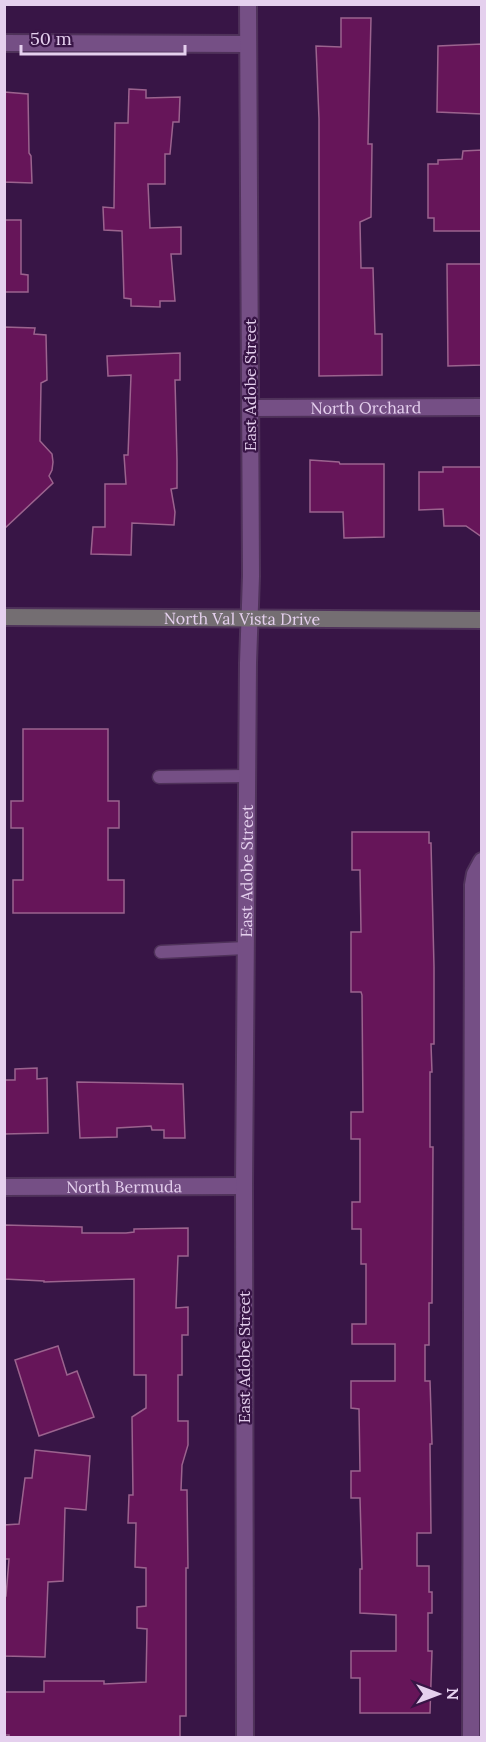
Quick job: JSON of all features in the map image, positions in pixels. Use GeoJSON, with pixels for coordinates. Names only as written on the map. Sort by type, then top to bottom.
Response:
{"type":"FeatureCollection","features":[{"type":"Feature","properties":{"kind":"main road","name":"North Val Vista Drive"},"geometry":{"type":"LineString","coordinates":[[4,617],[482,620]]}},
{"type":"Feature","properties":{"kind":"street","name":"East Adobe Street"},"geometry":{"type":"LineString","coordinates":[[245,1737],[244,1186],[250,408],[248,4]]}},
{"type":"Feature","properties":{"kind":"street"},"geometry":{"type":"LineString","coordinates":[[4,43],[248,44]]}},
{"type":"Feature","properties":{"kind":"street","name":"North Orchard"},"geometry":{"type":"LineString","coordinates":[[250,408],[482,407]]}},
{"type":"Feature","properties":{"kind":"street"},"geometry":{"type":"LineString","coordinates":[[471,1737],[473,897],[475,874],[482,861]]}},
{"type":"Feature","properties":{"kind":"street","name":"North Bermuda"},"geometry":{"type":"LineString","coordinates":[[4,1187],[244,1186]]}},
{"type":"Feature","properties":{"kind":"lane"},"geometry":{"type":"LineString","coordinates":[[159,777],[247,776]]}},
{"type":"Feature","properties":{"kind":"lane"},"geometry":{"type":"LineString","coordinates":[[161,952],[246,948]]}},
{"type":"Feature","properties":{"kind":"building"},"geometry":{"type":"Polygon","coordinates":[[[341,18],[371,18],[368,144],[372,144],[371,217],[360,222],[361,268],[373,268],[375,334],[382,334],[382,375],[319,376],[319,119],[316,46],[341,47],[341,18]]]}},
{"type":"Feature","properties":{"kind":"building"},"geometry":{"type":"Polygon","coordinates":[[[482,44],[482,114],[437,112],[438,46],[482,44]]]}},
{"type":"Feature","properties":{"kind":"building"},"geometry":{"type":"Polygon","coordinates":[[[129,89],[146,90],[146,98],[180,97],[179,122],[173,122],[170,154],[165,154],[165,184],[148,184],[150,228],[181,227],[181,254],[171,254],[175,301],[160,301],[160,307],[131,306],[131,299],[124,298],[122,231],[104,230],[103,207],[114,208],[115,123],[128,123],[129,89]]]}},
{"type":"Feature","properties":{"kind":"building"},"geometry":{"type":"Polygon","coordinates":[[[4,92],[28,94],[32,183],[4,182],[4,92]]]}},
{"type":"Feature","properties":{"kind":"building"},"geometry":{"type":"Polygon","coordinates":[[[482,150],[482,231],[434,231],[434,218],[428,218],[428,164],[438,164],[438,160],[462,159],[463,151],[482,150]]]}},
{"type":"Feature","properties":{"kind":"building"},"geometry":{"type":"Polygon","coordinates":[[[4,220],[21,220],[21,274],[28,275],[28,292],[4,292],[4,220]]]}},
{"type":"Feature","properties":{"kind":"building"},"geometry":{"type":"Polygon","coordinates":[[[447,264],[482,264],[482,365],[448,366],[447,264]]]}},
{"type":"Feature","properties":{"kind":"building"},"geometry":{"type":"Polygon","coordinates":[[[4,327],[35,328],[34,334],[46,335],[47,380],[41,383],[40,441],[52,454],[52,470],[49,476],[53,483],[4,529],[4,327]]]}},
{"type":"Feature","properties":{"kind":"building"},"geometry":{"type":"Polygon","coordinates":[[[180,353],[180,380],[175,380],[177,488],[171,489],[175,512],[174,525],[132,523],[131,555],[91,554],[93,527],[105,527],[105,484],[126,484],[124,455],[128,455],[131,375],[108,376],[107,356],[180,353]]]}},
{"type":"Feature","properties":{"kind":"building"},"geometry":{"type":"Polygon","coordinates":[[[310,460],[339,462],[340,464],[384,464],[384,537],[344,538],[343,512],[310,512],[310,460]]]}},
{"type":"Feature","properties":{"kind":"building"},"geometry":{"type":"Polygon","coordinates":[[[443,467],[482,467],[482,537],[466,526],[444,526],[443,509],[419,510],[419,472],[443,472],[443,467]]]}},
{"type":"Feature","properties":{"kind":"building"},"geometry":{"type":"Polygon","coordinates":[[[23,729],[108,729],[108,801],[119,801],[119,828],[108,828],[108,880],[124,880],[124,913],[13,913],[13,880],[23,880],[23,828],[11,828],[11,801],[23,801],[23,729]]]}},
{"type":"Feature","properties":{"kind":"building"},"geometry":{"type":"Polygon","coordinates":[[[352,832],[429,832],[429,843],[431,843],[434,967],[434,1044],[431,1044],[432,1072],[430,1072],[430,1147],[433,1147],[432,1303],[429,1303],[429,1345],[425,1345],[425,1381],[430,1381],[431,1533],[417,1533],[417,1566],[429,1566],[429,1592],[432,1592],[432,1613],[428,1613],[428,1651],[432,1651],[430,1713],[360,1713],[360,1678],[351,1678],[351,1651],[396,1651],[396,1615],[360,1613],[360,1569],[362,1569],[360,1498],[351,1498],[351,1471],[360,1471],[359,1409],[351,1408],[351,1381],[395,1381],[395,1344],[352,1344],[352,1324],[366,1324],[366,1264],[361,1264],[361,1229],[352,1229],[352,1202],[360,1202],[360,1139],[351,1139],[351,1112],[363,1112],[362,995],[361,992],[351,992],[351,932],[361,932],[360,870],[352,870],[352,832]]]}},
{"type":"Feature","properties":{"kind":"building"},"geometry":{"type":"Polygon","coordinates":[[[37,1068],[37,1079],[47,1078],[48,1133],[4,1134],[4,1080],[15,1080],[15,1069],[37,1068]]]}},
{"type":"Feature","properties":{"kind":"building"},"geometry":{"type":"Polygon","coordinates":[[[77,1082],[183,1084],[185,1138],[164,1138],[164,1130],[152,1130],[151,1126],[117,1128],[117,1137],[80,1138],[77,1082]]]}},
{"type":"Feature","properties":{"kind":"building"},"geometry":{"type":"Polygon","coordinates":[[[4,1225],[82,1227],[82,1233],[126,1233],[134,1232],[134,1229],[188,1228],[188,1256],[178,1256],[176,1308],[188,1307],[188,1335],[182,1335],[182,1375],[178,1375],[178,1421],[188,1421],[188,1445],[182,1465],[181,1490],[187,1490],[186,1716],[180,1716],[180,1737],[9,1737],[9,1735],[4,1735],[4,1692],[44,1692],[44,1681],[104,1681],[104,1684],[146,1682],[147,1629],[137,1628],[137,1607],[146,1606],[146,1568],[135,1567],[136,1523],[128,1523],[129,1495],[133,1495],[132,1417],[146,1408],[146,1375],[134,1375],[134,1279],[44,1282],[4,1279],[4,1225]]]}},
{"type":"Feature","properties":{"kind":"building"},"geometry":{"type":"Polygon","coordinates":[[[58,1346],[67,1375],[77,1371],[94,1417],[39,1436],[15,1360],[58,1346]]]}},
{"type":"Feature","properties":{"kind":"building"},"geometry":{"type":"Polygon","coordinates":[[[35,1450],[90,1456],[86,1510],[65,1508],[63,1581],[48,1582],[45,1657],[4,1656],[4,1596],[6,1596],[9,1559],[4,1559],[4,1525],[19,1524],[25,1478],[32,1478],[35,1450]]]}}]}
